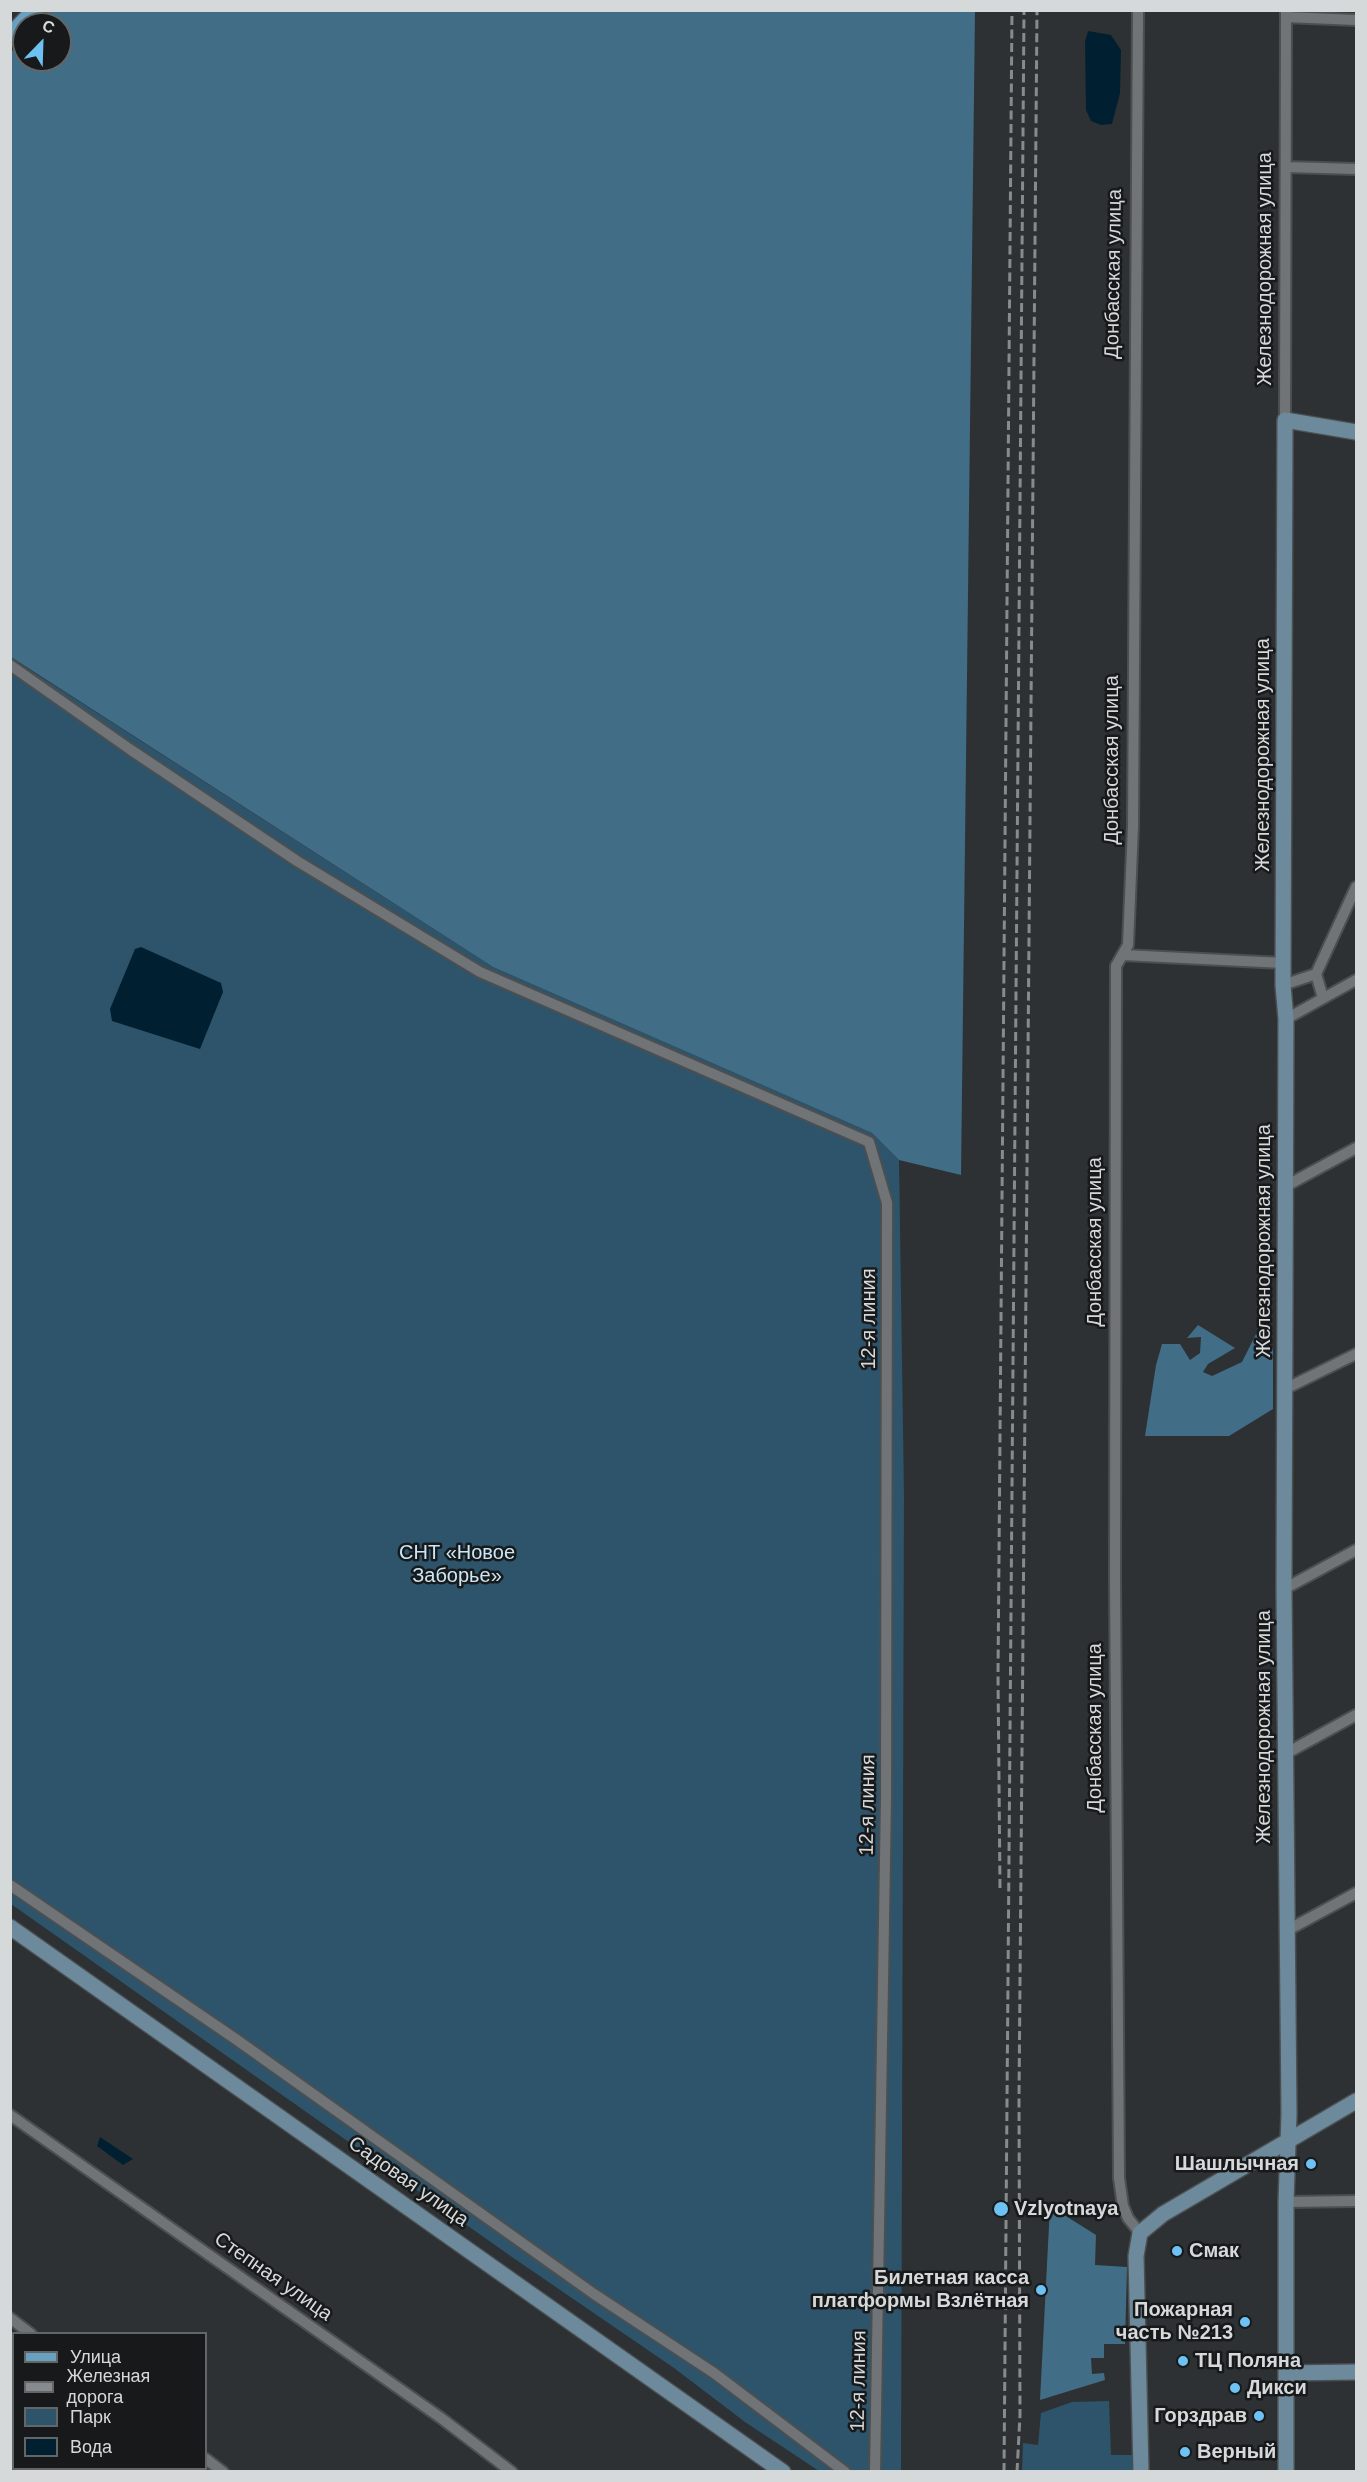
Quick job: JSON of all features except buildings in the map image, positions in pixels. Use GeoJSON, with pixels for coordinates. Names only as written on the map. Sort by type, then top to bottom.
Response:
{"type":"FeatureCollection","features":[{"type":"Feature","properties":{"kind":"main road"},"geometry":{"type":"LineString","coordinates":[[10,35],[34,10]]}},
{"type":"Feature","properties":{"kind":"street","name":"Донбасская улица"},"geometry":{"type":"LineString","coordinates":[[1138,10],[1133,826],[1128,945],[1116,966],[1115,1588],[1119,2149],[1123,2206],[1128,2218],[1140,2233]]}},
{"type":"Feature","properties":{"kind":"street"},"geometry":{"type":"LineString","coordinates":[[1286,14],[1356,20]]}},
{"type":"Feature","properties":{"kind":"street","name":"Железнодорожная улица"},"geometry":{"type":"LineString","coordinates":[[1285,2468],[1286,2202],[1289,2140],[1284,1589],[1286,1019],[1283,985],[1286,14]]}},
{"type":"Feature","properties":{"kind":"street"},"geometry":{"type":"LineString","coordinates":[[1286,166],[1356,169]]}},
{"type":"Feature","properties":{"kind":"street"},"geometry":{"type":"LineString","coordinates":[[1285,420],[1356,432]]}},
{"type":"Feature","properties":{"kind":"street","name":"12-я линия"},"geometry":{"type":"LineString","coordinates":[[10,665],[131,750],[297,861],[480,972],[869,1142],[887,1203],[886,1798],[875,2472]]}},
{"type":"Feature","properties":{"kind":"street"},"geometry":{"type":"LineString","coordinates":[[1323,998],[1316,974],[1356,887]]}},
{"type":"Feature","properties":{"kind":"street"},"geometry":{"type":"LineString","coordinates":[[1123,955],[1283,963]]}},
{"type":"Feature","properties":{"kind":"street"},"geometry":{"type":"LineString","coordinates":[[1283,985],[1316,974]]}},
{"type":"Feature","properties":{"kind":"street"},"geometry":{"type":"LineString","coordinates":[[1286,1019],[1356,980]]}},
{"type":"Feature","properties":{"kind":"street"},"geometry":{"type":"LineString","coordinates":[[1284,1187],[1356,1148]]}},
{"type":"Feature","properties":{"kind":"street"},"geometry":{"type":"LineString","coordinates":[[1285,1389],[1356,1354]]}},
{"type":"Feature","properties":{"kind":"street"},"geometry":{"type":"LineString","coordinates":[[1284,1589],[1356,1550]]}},
{"type":"Feature","properties":{"kind":"street"},"geometry":{"type":"LineString","coordinates":[[1285,1754],[1356,1715]]}},
{"type":"Feature","properties":{"kind":"street"},"geometry":{"type":"LineString","coordinates":[[10,1885],[237,2040],[594,2294],[714,2373],[845,2472]]}},
{"type":"Feature","properties":{"kind":"street"},"geometry":{"type":"LineString","coordinates":[[1286,1931],[1356,1893]]}},
{"type":"Feature","properties":{"kind":"street","name":"Садовая улица"},"geometry":{"type":"LineString","coordinates":[[10,1927],[783,2472]]}},
{"type":"Feature","properties":{"kind":"street"},"geometry":{"type":"LineString","coordinates":[[1141,2472],[1136,2256],[1140,2233],[1163,2214],[1356,2101]]}},
{"type":"Feature","properties":{"kind":"street","name":"Степная улица"},"geometry":{"type":"LineString","coordinates":[[10,2115],[441,2418],[512,2472]]}},
{"type":"Feature","properties":{"kind":"street"},"geometry":{"type":"LineString","coordinates":[[1286,2202],[1356,2201]]}},
{"type":"Feature","properties":{"kind":"street"},"geometry":{"type":"LineString","coordinates":[[10,2318],[29,2332]]}},
{"type":"Feature","properties":{"kind":"street"},"geometry":{"type":"LineString","coordinates":[[1287,2373],[1356,2372]]}},
{"type":"Feature","properties":{"kind":"street"},"geometry":{"type":"LineString","coordinates":[[207,2460],[223,2472]]}},
{"type":"Feature","properties":{"kind":"green space","name":"СНТ «Новое Заборье»"},"geometry":{"type":"Polygon","coordinates":[[[10,657],[493,967],[872,1133],[899,1160],[904,1495],[901,2471],[819,2471],[745,2422],[674,2368],[512,2257],[11,1904],[10,657]]]}},
{"type":"Feature","properties":{"kind":"green space"},"geometry":{"type":"Polygon","coordinates":[[[1109,2401],[1111,2455],[1133,2455],[1134,2471],[1022,2472],[1023,2443],[1038,2445],[1041,2413],[1072,2402],[1109,2401]]]}},
{"type":"Feature","properties":{"kind":"shaded area"},"geometry":{"type":"Polygon","coordinates":[[[975,11],[961,1175],[899,1160],[872,1133],[493,967],[11,657],[11,52],[12,72],[72,72],[72,12],[47,12],[975,11]]]}},
{"type":"Feature","properties":{"kind":"shaded area"},"geometry":{"type":"Polygon","coordinates":[[[1198,1325],[1235,1348],[1208,1364],[1203,1372],[1212,1376],[1242,1362],[1256,1334],[1273,1348],[1273,1409],[1229,1436],[1145,1436],[1156,1365],[1162,1344],[1180,1344],[1190,1360],[1200,1353],[1201,1337],[1187,1338],[1198,1325]]]}},
{"type":"Feature","properties":{"kind":"shaded area"},"geometry":{"type":"Polygon","coordinates":[[[1050,2206],[1096,2235],[1095,2265],[1127,2267],[1125,2344],[1104,2344],[1104,2358],[1091,2358],[1092,2374],[1104,2373],[1105,2380],[1040,2400],[1050,2206]]]}},
{"type":"Feature","properties":{"kind":"water"},"geometry":{"type":"Polygon","coordinates":[[[1088,31],[1111,35],[1121,50],[1120,93],[1112,124],[1101,125],[1091,121],[1086,110],[1085,42],[1088,31]]]}},
{"type":"Feature","properties":{"kind":"water"},"geometry":{"type":"Polygon","coordinates":[[[141,947],[221,983],[223,992],[200,1049],[112,1021],[110,1009],[135,949],[141,947]]]}},
{"type":"Feature","properties":{"kind":"water"},"geometry":{"type":"Polygon","coordinates":[[[100,2137],[133,2159],[123,2165],[97,2146],[100,2137]]]}},
{"type":"Feature","properties":{"kind":"railway"},"geometry":{"type":"LineString","coordinates":[[1000,1888],[998,1675],[1012,10]]}},
{"type":"Feature","properties":{"kind":"railway"},"geometry":{"type":"LineString","coordinates":[[1004,2472],[1024,10]]}},
{"type":"Feature","properties":{"kind":"railway"},"geometry":{"type":"LineString","coordinates":[[1017,2472],[1020,2415],[1019,2098],[1037,10]]}},
{"type":"Feature","properties":{"kind":"place","name":"Шашлычная"},"geometry":{"type":"Point","coordinates":[1311,2164]}},
{"type":"Feature","properties":{"kind":"place","name":"Vzlyotnaya"},"geometry":{"type":"Point","coordinates":[1001,2209]}},
{"type":"Feature","properties":{"kind":"place","name":"Смак"},"geometry":{"type":"Point","coordinates":[1177,2251]}},
{"type":"Feature","properties":{"kind":"place","name":"Билетная касса платформы Взлётная"},"geometry":{"type":"Point","coordinates":[1041,2290]}},
{"type":"Feature","properties":{"kind":"place","name":"Пожарная часть №213"},"geometry":{"type":"Point","coordinates":[1245,2322]}},
{"type":"Feature","properties":{"kind":"place","name":"ТЦ Поляна"},"geometry":{"type":"Point","coordinates":[1183,2361]}},
{"type":"Feature","properties":{"kind":"place","name":"Дикси"},"geometry":{"type":"Point","coordinates":[1235,2388]}},
{"type":"Feature","properties":{"kind":"place","name":"Горздрав"},"geometry":{"type":"Point","coordinates":[1259,2416]}},
{"type":"Feature","properties":{"kind":"place","name":"Верный"},"geometry":{"type":"Point","coordinates":[1185,2452]}}]}
